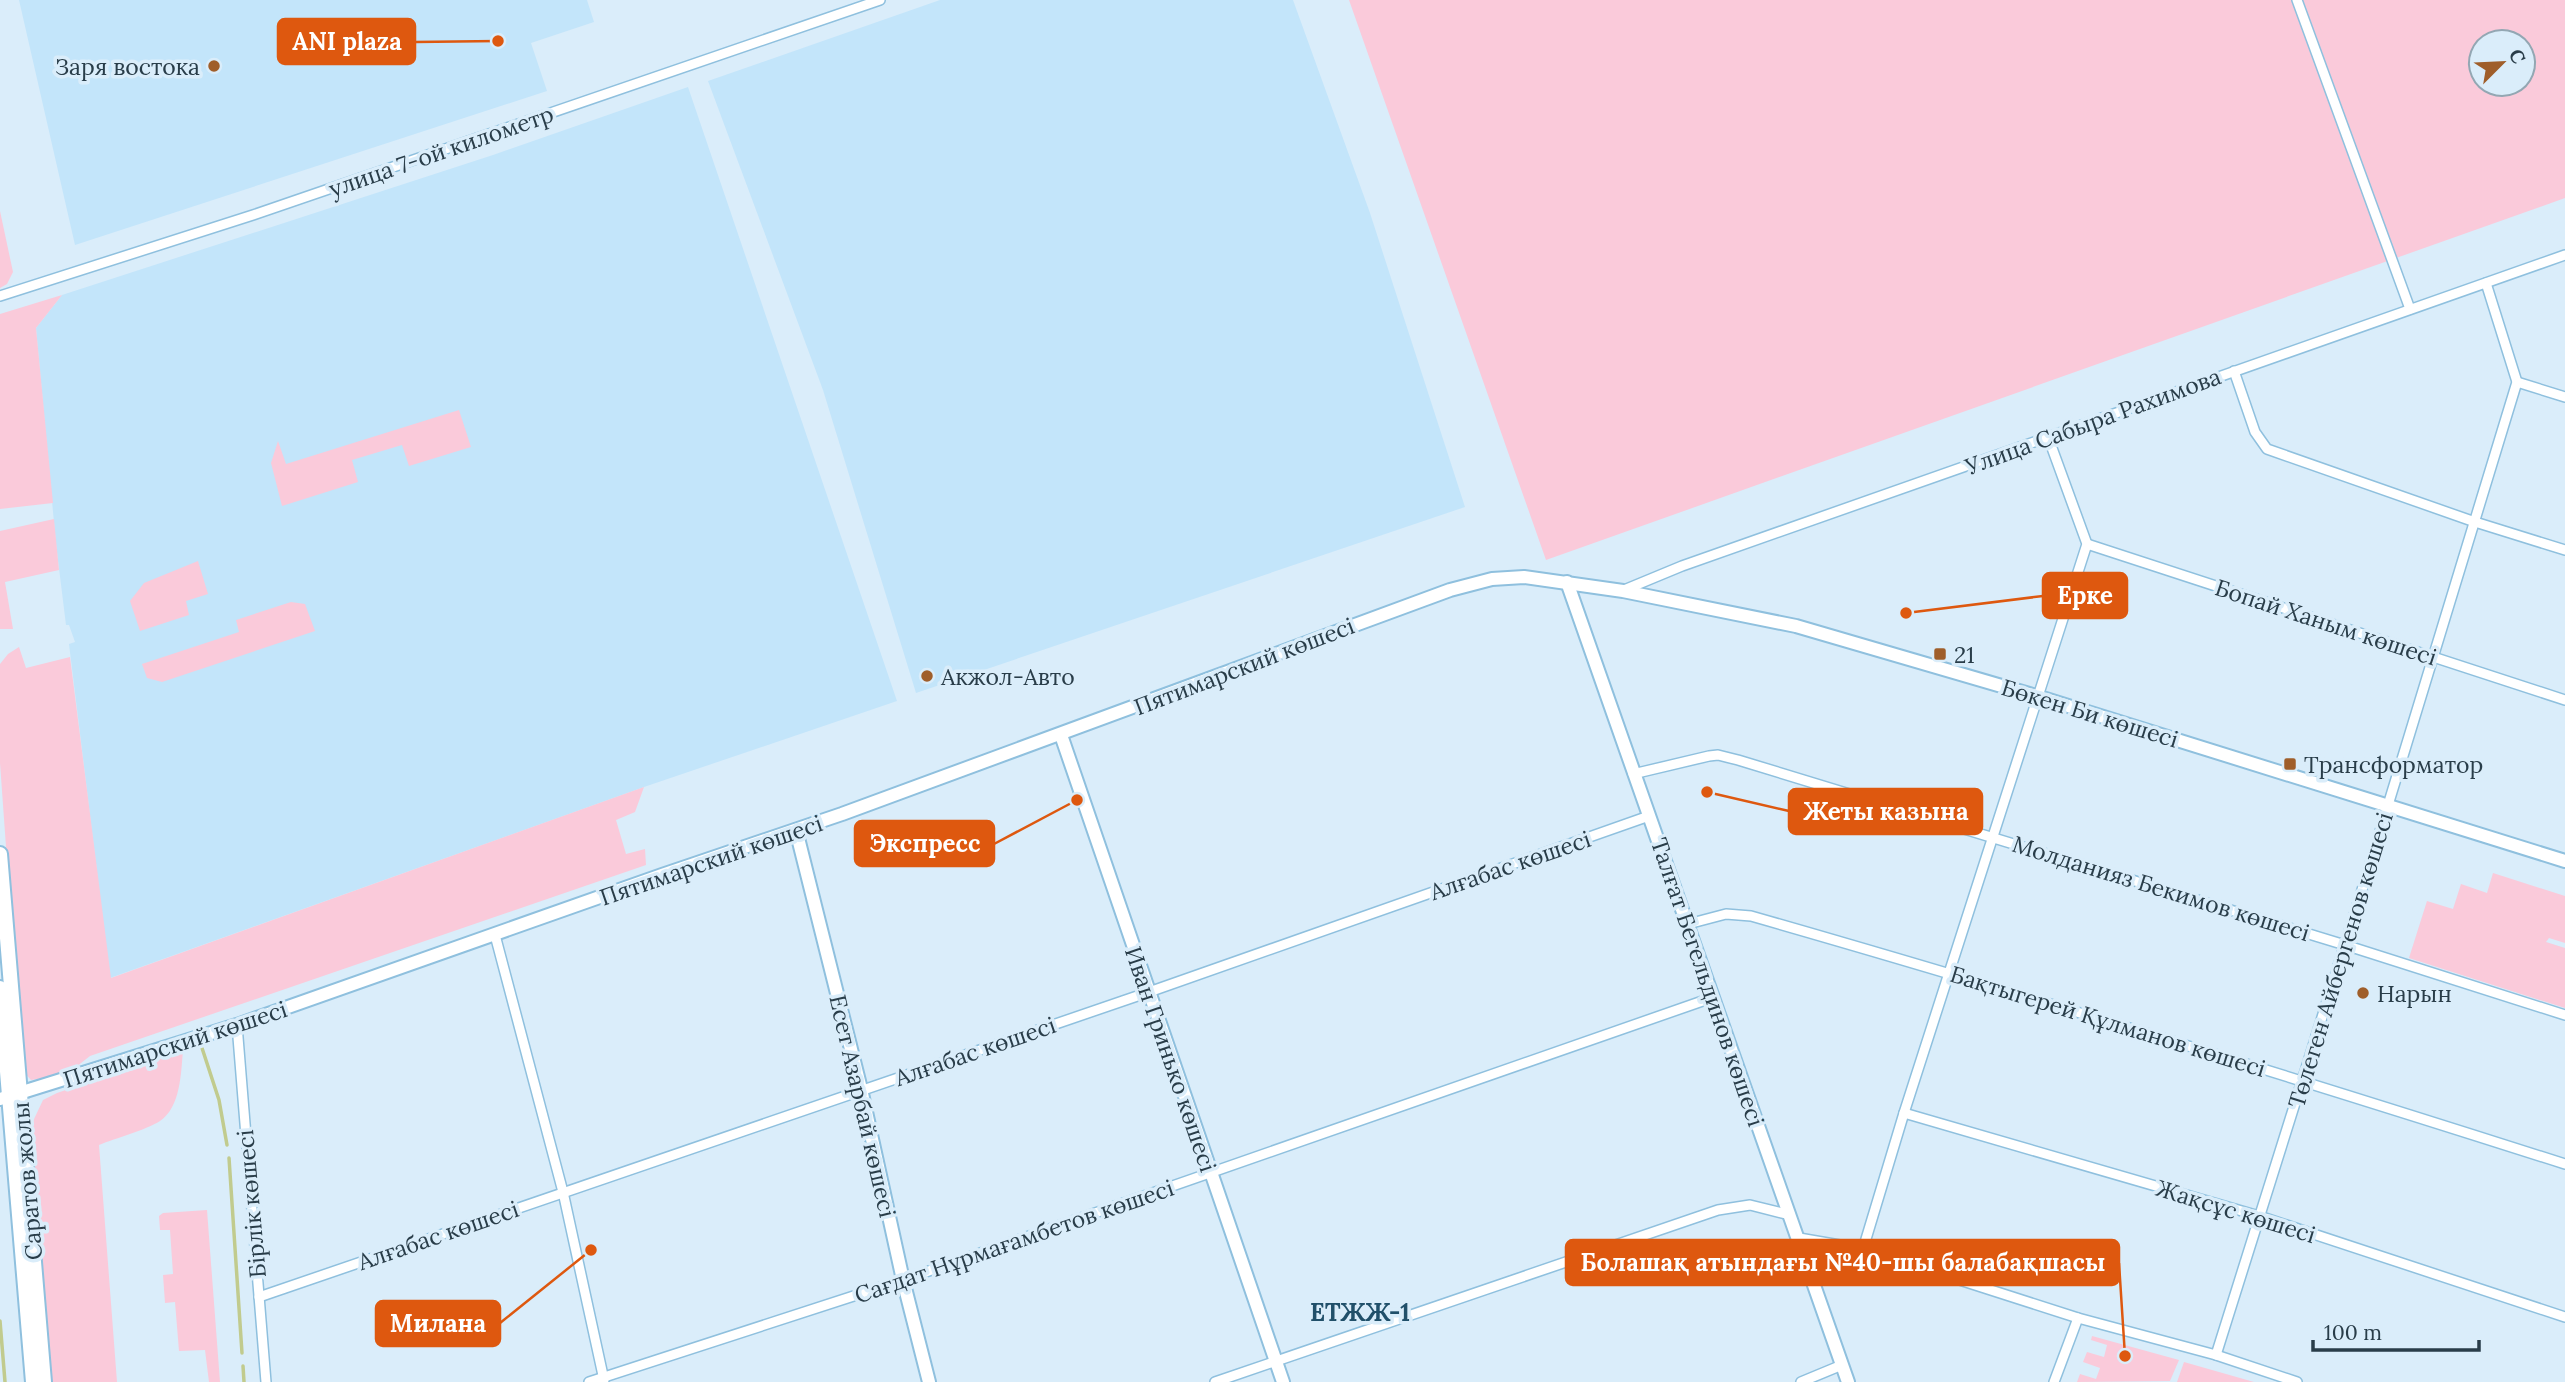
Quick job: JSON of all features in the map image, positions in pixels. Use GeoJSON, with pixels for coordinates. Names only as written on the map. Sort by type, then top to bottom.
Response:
{"type":"FeatureCollection","features":[{"type":"Feature","properties":{"kind":"main road","name":"Пятимарский көшесі"},"geometry":{"type":"LineString","coordinates":[[10,1096],[237,1025],[796,830],[1061,735],[1450,590],[1492,579],[1517,577],[1567,582]]}},
{"type":"Feature","properties":{"kind":"main road","name":"Бөкен Би көшесі"},"geometry":{"type":"LineString","coordinates":[[1567,582],[1623,590],[1796,626],[2036,696],[2565,861]]}},
{"type":"Feature","properties":{"kind":"main road","name":"Талғат Бегельдинов көшесі"},"geometry":{"type":"LineString","coordinates":[[1567,582],[1848,1382]]}},
{"type":"Feature","properties":{"kind":"main road","name":"Иван Гринько көшесі"},"geometry":{"type":"LineString","coordinates":[[1061,735],[1283,1382]]}},
{"type":"Feature","properties":{"kind":"main road","name":"Есет Азарбай көшесі"},"geometry":{"type":"LineString","coordinates":[[796,830],[861,1089],[903,1280],[929,1382]]}},
{"type":"Feature","properties":{"kind":"main road","name":"Саратов жолы"},"geometry":{"type":"LineString","coordinates":[[0,855],[10,1096],[44,1382]]}},
{"type":"Feature","properties":{"kind":"main road","name":"Саратов жолы"},"geometry":{"type":"LineString","coordinates":[[0,988],[33,1382]]}},
{"type":"Feature","properties":{"kind":"street","name":"улица 7-ой километр"},"geometry":{"type":"LineString","coordinates":[[0,296],[253,215],[880,0]]}},
{"type":"Feature","properties":{"kind":"street"},"geometry":{"type":"LineString","coordinates":[[2297,0],[2410,309]]}},
{"type":"Feature","properties":{"kind":"street","name":"Улица Сабыра Рахимова"},"geometry":{"type":"LineString","coordinates":[[1623,590],[1682,566],[2565,255]]}},
{"type":"Feature","properties":{"kind":"street"},"geometry":{"type":"LineString","coordinates":[[2486,283],[2517,382],[2565,397]]}},
{"type":"Feature","properties":{"kind":"street"},"geometry":{"type":"LineString","coordinates":[[2234,371],[2255,432],[2267,449],[2474,522],[2565,550]]}},
{"type":"Feature","properties":{"kind":"street","name":"Төлеген Айбергенов көшесі"},"geometry":{"type":"LineString","coordinates":[[2216,1355],[2517,382]]}},
{"type":"Feature","properties":{"kind":"street"},"geometry":{"type":"LineString","coordinates":[[1863,1248],[1948,972],[2087,544],[2048,437]]}},
{"type":"Feature","properties":{"kind":"street","name":"Бопай Ханым көшесі"},"geometry":{"type":"LineString","coordinates":[[2087,544],[2565,700]]}},
{"type":"Feature","properties":{"kind":"street","name":"Молданияз Бекимов көшесі"},"geometry":{"type":"LineString","coordinates":[[1633,774],[1718,755],[1993,836],[2565,1015]]}},
{"type":"Feature","properties":{"kind":"street","name":"Алғабас көшесі"},"geometry":{"type":"LineString","coordinates":[[259,1297],[1149,992],[1649,816]]}},
{"type":"Feature","properties":{"kind":"street","name":"Бақтыгерей Құлманов көшесі"},"geometry":{"type":"LineString","coordinates":[[1688,924],[1726,914],[1745,915],[1948,972],[2303,1080],[2565,1164]]}},
{"type":"Feature","properties":{"kind":"street"},"geometry":{"type":"LineString","coordinates":[[495,935],[563,1192],[604,1380]]}},
{"type":"Feature","properties":{"kind":"street","name":"Сағдат Нұрмағамбетов көшесі"},"geometry":{"type":"LineString","coordinates":[[589,1382],[604,1380],[903,1280],[1714,998]]}},
{"type":"Feature","properties":{"kind":"street","name":"Бірлік көшесі"},"geometry":{"type":"LineString","coordinates":[[237,1025],[266,1382]]}},
{"type":"Feature","properties":{"kind":"street","name":"Жақсұс көшесі"},"geometry":{"type":"LineString","coordinates":[[1904,1113],[2259,1216],[2565,1317]]}},
{"type":"Feature","properties":{"kind":"street"},"geometry":{"type":"LineString","coordinates":[[1215,1382],[1718,1210],[1750,1205],[1790,1214]]}},
{"type":"Feature","properties":{"kind":"street"},"geometry":{"type":"LineString","coordinates":[[1798,1238],[1863,1248],[2078,1318],[2216,1355],[2297,1382]]}},
{"type":"Feature","properties":{"kind":"street"},"geometry":{"type":"LineString","coordinates":[[2054,1382],[2078,1318]]}},
{"type":"Feature","properties":{"kind":"street"},"geometry":{"type":"LineString","coordinates":[[1801,1382],[1842,1365]]}},
{"type":"Feature","properties":{"kind":"shaded area","name":"Заря востока"},"geometry":{"type":"Polygon","coordinates":[[[19,0],[587,0],[594,22],[531,43],[547,91],[75,245],[19,0]]]}},
{"type":"Feature","properties":{"kind":"shaded area"},"geometry":{"type":"Polygon","coordinates":[[[940,0],[1293,0],[1370,213],[1465,507],[916,693],[823,390],[708,81],[940,0]]]}},
{"type":"Feature","properties":{"kind":"shaded area"},"geometry":{"type":"Polygon","coordinates":[[[1349,0],[2565,0],[2565,198],[1546,560],[1349,0]]]}},
{"type":"Feature","properties":{"kind":"shaded area"},"geometry":{"type":"Polygon","coordinates":[[[688,87],[897,701],[644,787],[110,978],[69,644],[75,642],[69,625],[66,625],[56,544],[36,328],[62,295],[493,155],[688,87]]]}},
{"type":"Feature","properties":{"kind":"shaded area"},"geometry":{"type":"Polygon","coordinates":[[[0,211],[13,272],[7,284],[0,288],[0,211]]]}},
{"type":"Feature","properties":{"kind":"shaded area"},"geometry":{"type":"Polygon","coordinates":[[[62,295],[36,328],[53,503],[0,509],[0,314],[62,295]]]}},
{"type":"Feature","properties":{"kind":"shaded area"},"geometry":{"type":"Polygon","coordinates":[[[459,410],[471,447],[409,466],[402,445],[352,460],[358,482],[282,506],[271,463],[278,441],[286,464],[459,410]]]}},
{"type":"Feature","properties":{"kind":"shaded area"},"geometry":{"type":"Polygon","coordinates":[[[54,519],[59,570],[5,582],[13,629],[0,629],[0,531],[54,519]]]}},
{"type":"Feature","properties":{"kind":"shaded area"},"geometry":{"type":"Polygon","coordinates":[[[198,561],[208,594],[186,601],[189,615],[140,631],[130,601],[144,583],[198,561]]]}},
{"type":"Feature","properties":{"kind":"shaded area"},"geometry":{"type":"Polygon","coordinates":[[[291,602],[305,604],[315,631],[162,682],[147,678],[142,664],[239,632],[236,620],[291,602]]]}},
{"type":"Feature","properties":{"kind":"shaded area"},"geometry":{"type":"Polygon","coordinates":[[[19,647],[26,668],[70,657],[111,978],[644,787],[635,812],[616,820],[626,854],[645,849],[646,865],[90,1056],[67,1074],[31,1080],[22,1070],[0,763],[0,664],[8,654],[19,647]]]}},
{"type":"Feature","properties":{"kind":"shaded area"},"geometry":{"type":"Polygon","coordinates":[[[2493,873],[2565,896],[2565,943],[2549,938],[2546,942],[2565,948],[2565,1008],[2409,958],[2427,901],[2453,909],[2461,884],[2487,893],[2493,873]]]}},
{"type":"Feature","properties":{"kind":"shaded area"},"geometry":{"type":"Polygon","coordinates":[[[183,1050],[179,1088],[167,1115],[147,1128],[99,1145],[117,1382],[51,1382],[27,1134],[43,1100],[183,1050]]]}},
{"type":"Feature","properties":{"kind":"shaded area"},"geometry":{"type":"Polygon","coordinates":[[[207,1210],[220,1382],[209,1382],[205,1350],[179,1351],[175,1302],[165,1303],[163,1275],[173,1274],[170,1230],[160,1230],[159,1216],[163,1213],[207,1210]]]}},
{"type":"Feature","properties":{"kind":"shaded area"},"geometry":{"type":"Polygon","coordinates":[[[2092,1336],[2179,1360],[2170,1381],[2077,1382],[2080,1374],[2096,1379],[2100,1368],[2083,1362],[2087,1352],[2104,1357],[2107,1345],[2091,1340],[2092,1336]]]}},
{"type":"Feature","properties":{"kind":"shaded area"},"geometry":{"type":"Polygon","coordinates":[[[2184,1362],[2254,1382],[2177,1382],[2184,1362]]]}},
{"type":"Feature","properties":{"kind":"waterway"},"geometry":{"type":"LineString","coordinates":[[202,1048],[219,1100],[227,1145]]}},
{"type":"Feature","properties":{"kind":"waterway"},"geometry":{"type":"LineString","coordinates":[[229,1158],[242,1353]]}},
{"type":"Feature","properties":{"kind":"waterway"},"geometry":{"type":"LineString","coordinates":[[0,1321],[5,1382]]}},
{"type":"Feature","properties":{"kind":"waterway"},"geometry":{"type":"LineString","coordinates":[[243,1366],[244,1382]]}},
{"type":"Feature","properties":{"kind":"place","name":"ANI plaza"},"geometry":{"type":"Point","coordinates":[498,41]}},
{"type":"Feature","properties":{"kind":"place","name":"Заря востока"},"geometry":{"type":"Point","coordinates":[214,66]}},
{"type":"Feature","properties":{"kind":"place","name":"Ерке"},"geometry":{"type":"Point","coordinates":[1906,613]}},
{"type":"Feature","properties":{"kind":"place","name":"21"},"geometry":{"type":"Point","coordinates":[1940,654]}},
{"type":"Feature","properties":{"kind":"place","name":"Акжол-Авто"},"geometry":{"type":"Point","coordinates":[927,676]}},
{"type":"Feature","properties":{"kind":"place","name":"Трансформатор"},"geometry":{"type":"Point","coordinates":[2290,764]}},
{"type":"Feature","properties":{"kind":"place","name":"Жеты казына"},"geometry":{"type":"Point","coordinates":[1707,792]}},
{"type":"Feature","properties":{"kind":"place","name":"Экспресс"},"geometry":{"type":"Point","coordinates":[1077,800]}},
{"type":"Feature","properties":{"kind":"place","name":"Нарын"},"geometry":{"type":"Point","coordinates":[2363,993]}},
{"type":"Feature","properties":{"kind":"place","name":"Милана"},"geometry":{"type":"Point","coordinates":[591,1250]}},
{"type":"Feature","properties":{"kind":"place","name":"Болашақ атындағы №40-шы балабақшасы"},"geometry":{"type":"Point","coordinates":[2125,1356]}},
{"type":"Feature","properties":{"kind":"district","name":"ЕТЖЖ-1"},"geometry":{"type":"Point","coordinates":[1360,1312]}}]}
